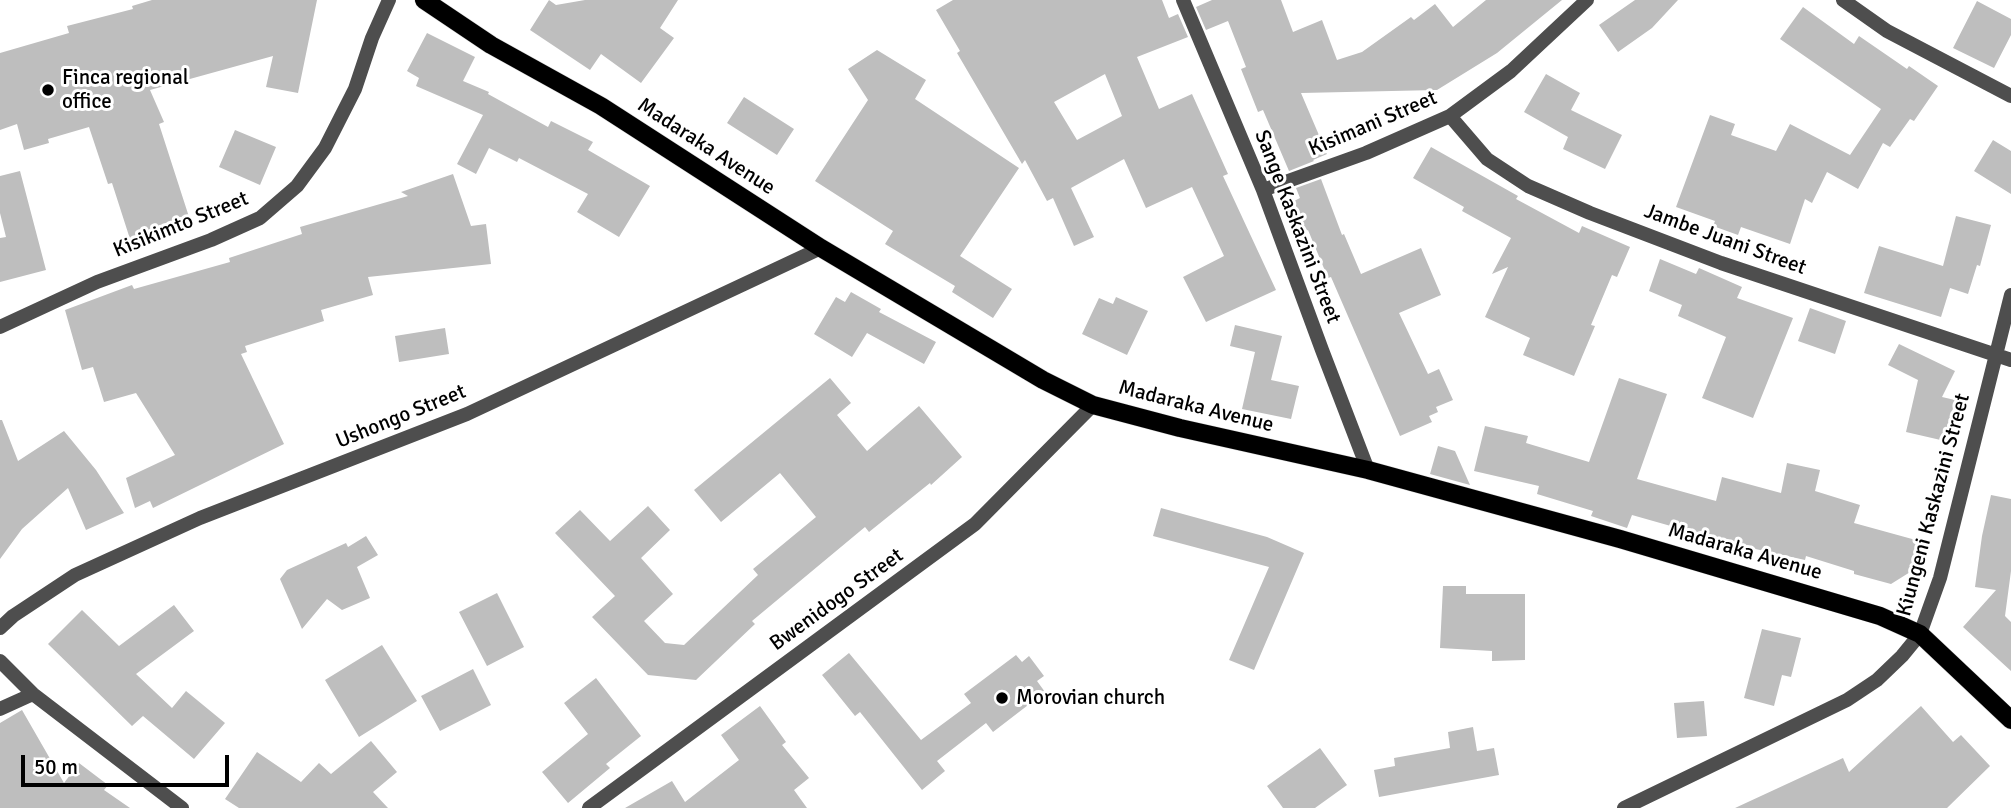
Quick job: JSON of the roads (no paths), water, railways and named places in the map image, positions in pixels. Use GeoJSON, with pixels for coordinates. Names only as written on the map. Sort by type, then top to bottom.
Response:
{"type":"FeatureCollection","features":[{"type":"Feature","properties":{"kind":"main road","name":"Madaraka Avenue"},"geometry":{"type":"LineString","coordinates":[[424,0],[491,45],[601,106],[821,248],[1043,380],[1093,405],[1180,428],[1368,470],[1620,539],[1867,612],[1920,634],[2011,720]]}},
{"type":"Feature","properties":{"kind":"street","name":"Kisikimto Street"},"geometry":{"type":"LineString","coordinates":[[0,327],[97,282],[211,240],[260,218],[297,186],[325,148],[355,89],[388,0]]}},
{"type":"Feature","properties":{"kind":"street","name":"Sange Kaskazini Street"},"geometry":{"type":"LineString","coordinates":[[1183,0],[1263,190],[1368,470]]}},
{"type":"Feature","properties":{"kind":"street","name":"Kisimani Street"},"geometry":{"type":"LineString","coordinates":[[1263,190],[1366,153],[1450,116],[1511,71],[1587,0]]}},
{"type":"Feature","properties":{"kind":"street"},"geometry":{"type":"LineString","coordinates":[[1843,0],[1887,31],[2011,96]]}},
{"type":"Feature","properties":{"kind":"street","name":"Jambe Juani Street"},"geometry":{"type":"LineString","coordinates":[[1450,116],[1487,159],[1528,186],[1590,213],[1721,263],[2011,360]]}},
{"type":"Feature","properties":{"kind":"street","name":"Ushongo Street"},"geometry":{"type":"LineString","coordinates":[[0,628],[13,616],[75,575],[200,518],[467,414],[821,248]]}},
{"type":"Feature","properties":{"kind":"street","name":"Kiungeni Kaskazini Street"},"geometry":{"type":"LineString","coordinates":[[1624,808],[1847,700],[1877,680],[1920,634],[1940,578],[2011,295]]}},
{"type":"Feature","properties":{"kind":"street","name":"Bwenidogo Street"},"geometry":{"type":"LineString","coordinates":[[589,808],[975,524],[1093,405]]}},
{"type":"Feature","properties":{"kind":"street"},"geometry":{"type":"LineString","coordinates":[[0,661],[33,694],[182,808]]}},
{"type":"Feature","properties":{"kind":"street"},"geometry":{"type":"LineString","coordinates":[[0,709],[33,694]]}},
{"type":"Feature","properties":{"kind":"place","name":"Finca regional office"},"geometry":{"type":"Point","coordinates":[48,90]}},
{"type":"Feature","properties":{"kind":"place","name":"Morovian church"},"geometry":{"type":"Point","coordinates":[1002,698]}}]}
